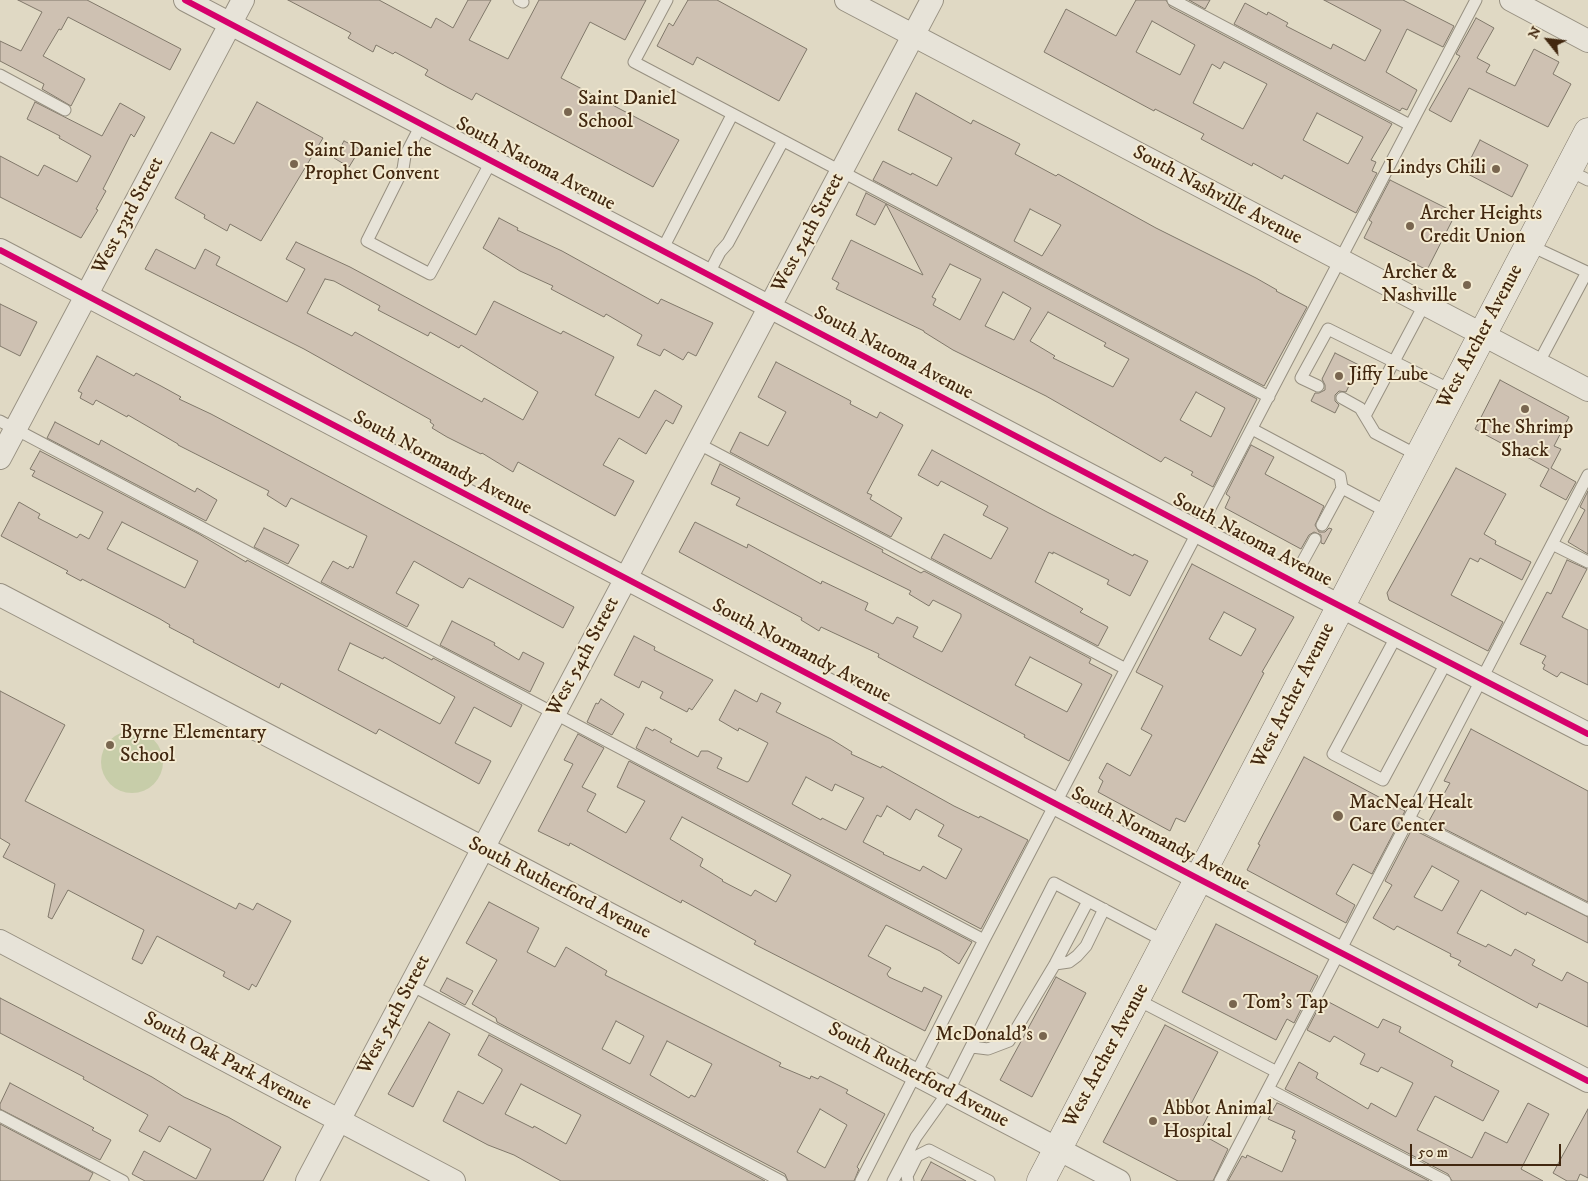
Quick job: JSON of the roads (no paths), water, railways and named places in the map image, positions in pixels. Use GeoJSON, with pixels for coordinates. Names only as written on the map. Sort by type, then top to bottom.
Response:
{"type":"FeatureCollection","features":[{"type":"Feature","properties":{"kind":"main road","name":"West Archer Avenue"},"geometry":{"type":"LineString","coordinates":[[1041,1181],[1529,244],[1578,175],[1588,132]]}},
{"type":"Feature","properties":{"kind":"street","name":"South Natoma Avenue"},"geometry":{"type":"LineString","coordinates":[[185,0],[1292,581],[1588,734]]}},
{"type":"Feature","properties":{"kind":"street","name":"West 53rd Street"},"geometry":{"type":"LineString","coordinates":[[0,458],[8,425],[86,296],[243,0]]}},
{"type":"Feature","properties":{"kind":"street","name":"South Nashville Avenue"},"geometry":{"type":"LineString","coordinates":[[846,0],[1588,390]]}},
{"type":"Feature","properties":{"kind":"street","name":"West 54th Street"},"geometry":{"type":"LineString","coordinates":[[307,1181],[932,0]]}},
{"type":"Feature","properties":{"kind":"street"},"geometry":{"type":"LineString","coordinates":[[1510,0],[1588,41]]}},
{"type":"Feature","properties":{"kind":"street","name":"South Normandy Avenue"},"geometry":{"type":"LineString","coordinates":[[0,250],[1198,879],[1588,1081]]}},
{"type":"Feature","properties":{"kind":"street","name":"South Rutherford Avenue"},"geometry":{"type":"LineString","coordinates":[[0,595],[1119,1181]]}},
{"type":"Feature","properties":{"kind":"street","name":"South Oak Park Avenue"},"geometry":{"type":"LineString","coordinates":[[0,942],[454,1181]]}},
{"type":"Feature","properties":{"kind":"lane"},"geometry":{"type":"LineString","coordinates":[[667,0],[634,62],[1269,397]]}},
{"type":"Feature","properties":{"kind":"lane"},"geometry":{"type":"LineString","coordinates":[[1173,0],[1410,125]]}},
{"type":"Feature","properties":{"kind":"lane"},"geometry":{"type":"LineString","coordinates":[[861,1181],[984,940],[1058,805],[1126,669],[1476,0]]}},
{"type":"Feature","properties":{"kind":"lane"},"geometry":{"type":"LineString","coordinates":[[0,75],[65,110]]}},
{"type":"Feature","properties":{"kind":"lane"},"geometry":{"type":"LineString","coordinates":[[662,250],[732,115]]}},
{"type":"Feature","properties":{"kind":"lane"},"geometry":{"type":"LineString","coordinates":[[422,123],[405,156],[404,169],[367,241],[430,274],[492,160]]}},
{"type":"Feature","properties":{"kind":"lane"},"geometry":{"type":"LineString","coordinates":[[708,275],[720,252],[728,243],[783,141]]}},
{"type":"Feature","properties":{"kind":"lane"},"geometry":{"type":"LineString","coordinates":[[1529,244],[1587,272],[1538,364]]}},
{"type":"Feature","properties":{"kind":"lane"},"geometry":{"type":"LineString","coordinates":[[1365,416],[1392,360],[1424,305]]}},
{"type":"Feature","properties":{"kind":"lane"},"geometry":{"type":"LineString","coordinates":[[1318,386],[1301,378],[1328,329],[1453,390]]}},
{"type":"Feature","properties":{"kind":"lane"},"geometry":{"type":"LineString","coordinates":[[1342,398],[1360,408],[1375,433],[1419,456]]}},
{"type":"Feature","properties":{"kind":"lane"},"geometry":{"type":"LineString","coordinates":[[8,425],[984,940]]}},
{"type":"Feature","properties":{"kind":"lane"},"geometry":{"type":"LineString","coordinates":[[1252,429],[1340,476],[1342,488],[1322,525]]}},
{"type":"Feature","properties":{"kind":"lane"},"geometry":{"type":"LineString","coordinates":[[697,443],[1126,669]]}},
{"type":"Feature","properties":{"kind":"lane"},"geometry":{"type":"LineString","coordinates":[[1220,1181],[1588,475]]}},
{"type":"Feature","properties":{"kind":"lane"},"geometry":{"type":"LineString","coordinates":[[1342,488],[1389,513]]}},
{"type":"Feature","properties":{"kind":"lane"},"geometry":{"type":"LineString","coordinates":[[1292,581],[1315,539]]}},
{"type":"Feature","properties":{"kind":"lane"},"geometry":{"type":"LineString","coordinates":[[1552,544],[1588,562]]}},
{"type":"Feature","properties":{"kind":"lane"},"geometry":{"type":"LineString","coordinates":[[1397,635],[1333,754],[1383,780],[1447,661]]}},
{"type":"Feature","properties":{"kind":"lane"},"geometry":{"type":"LineString","coordinates":[[1409,819],[1588,910]]}},
{"type":"Feature","properties":{"kind":"lane"},"geometry":{"type":"LineString","coordinates":[[893,1181],[916,1137],[948,1092],[972,1048],[1054,883],[1166,942]]}},
{"type":"Feature","properties":{"kind":"lane"},"geometry":{"type":"LineString","coordinates":[[972,1048],[988,1049],[1009,1041],[1055,964],[1088,901]]}},
{"type":"Feature","properties":{"kind":"lane"},"geometry":{"type":"LineString","coordinates":[[1055,964],[1069,962],[1086,946],[1104,909]]}},
{"type":"Feature","properties":{"kind":"lane"},"geometry":{"type":"LineString","coordinates":[[411,985],[781,1181]]}},
{"type":"Feature","properties":{"kind":"lane"},"geometry":{"type":"LineString","coordinates":[[1136,999],[1277,1072]]}},
{"type":"Feature","properties":{"kind":"lane"},"geometry":{"type":"LineString","coordinates":[[1268,1089],[1445,1181]]}},
{"type":"Feature","properties":{"kind":"lane"},"geometry":{"type":"LineString","coordinates":[[0,1116],[123,1181]]}},
{"type":"Feature","properties":{"kind":"lane"},"geometry":{"type":"LineString","coordinates":[[916,1137],[977,1168],[985,1179]]}},
{"type":"Feature","properties":{"kind":"lane"},"geometry":{"type":"LineString","coordinates":[[908,1181],[907,1176],[917,1156],[929,1150],[985,1179]]}},
{"type":"Feature","properties":{"kind":"place","name":"Saint Daniel School"},"geometry":{"type":"Point","coordinates":[568,112]}},
{"type":"Feature","properties":{"kind":"place","name":"Saint Daniel the Prophet Convent"},"geometry":{"type":"Point","coordinates":[294,164]}},
{"type":"Feature","properties":{"kind":"place","name":"Lindys Chili"},"geometry":{"type":"Point","coordinates":[1496,169]}},
{"type":"Feature","properties":{"kind":"place","name":"Archer Heights Credit Union"},"geometry":{"type":"Point","coordinates":[1410,226]}},
{"type":"Feature","properties":{"kind":"place","name":"Archer & Nashville"},"geometry":{"type":"Point","coordinates":[1467,285]}},
{"type":"Feature","properties":{"kind":"place","name":"Jiffy Lube"},"geometry":{"type":"Point","coordinates":[1339,376]}},
{"type":"Feature","properties":{"kind":"place","name":"The Shrimp Shack"},"geometry":{"type":"Point","coordinates":[1525,409]}},
{"type":"Feature","properties":{"kind":"place","name":"Byrne Elementary School"},"geometry":{"type":"Point","coordinates":[110,745]}},
{"type":"Feature","properties":{"kind":"place","name":"MacNeal Healt Care Center"},"geometry":{"type":"Point","coordinates":[1338,816]}},
{"type":"Feature","properties":{"kind":"place","name":"Tom’s Tap"},"geometry":{"type":"Point","coordinates":[1233,1004]}},
{"type":"Feature","properties":{"kind":"place","name":"McDonald's"},"geometry":{"type":"Point","coordinates":[1043,1036]}},
{"type":"Feature","properties":{"kind":"place","name":"Abbot Animal Hospital"},"geometry":{"type":"Point","coordinates":[1153,1121]}}]}
